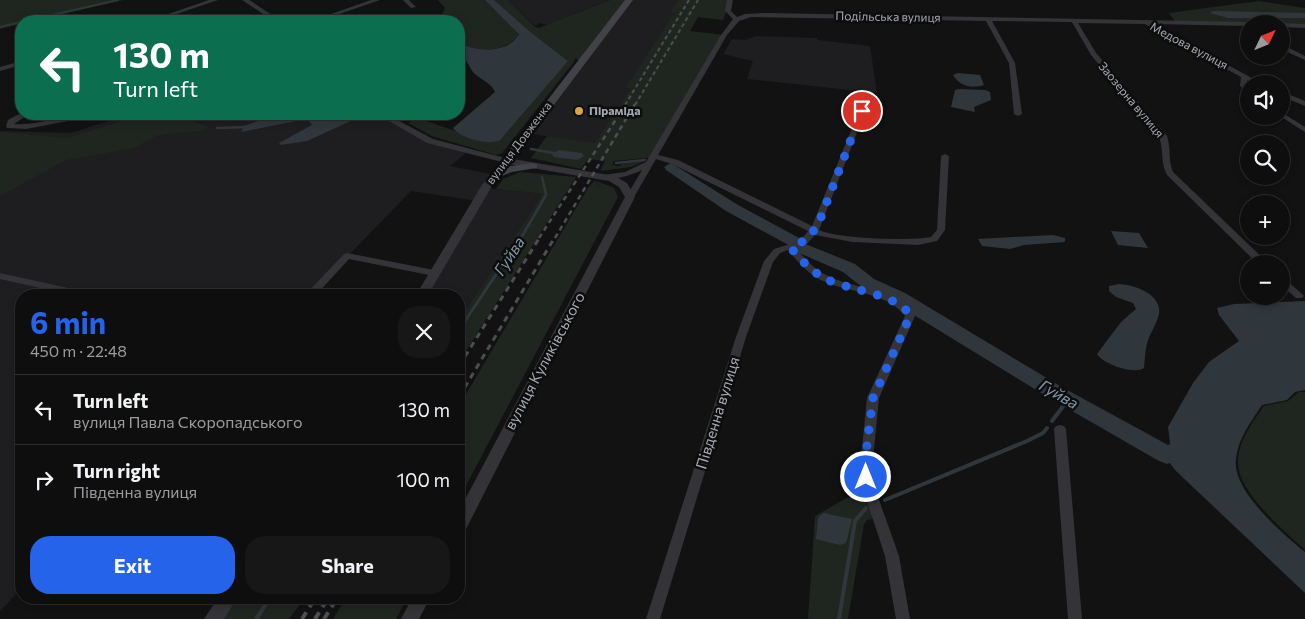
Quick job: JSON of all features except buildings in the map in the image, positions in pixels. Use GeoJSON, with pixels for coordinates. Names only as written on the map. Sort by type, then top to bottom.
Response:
{"type":"FeatureCollection","features":[{"type":"Feature","properties":{"kind":"main road","name":"вулиця Довженка"},"geometry":{"type":"LineString","coordinates":[[509,157],[629,0]]}},
{"type":"Feature","properties":{"kind":"main road"},"geometry":{"type":"LineString","coordinates":[[509,157],[533,166]]}},
{"type":"Feature","properties":{"kind":"main road"},"geometry":{"type":"LineString","coordinates":[[494,176],[509,169],[533,166]]}},
{"type":"Feature","properties":{"kind":"street"},"geometry":{"type":"LineString","coordinates":[[169,15],[215,0]]}},
{"type":"Feature","properties":{"kind":"street"},"geometry":{"type":"LineString","coordinates":[[245,0],[268,15]]}},
{"type":"Feature","properties":{"kind":"street"},"geometry":{"type":"LineString","coordinates":[[332,15],[377,0]]}},
{"type":"Feature","properties":{"kind":"street"},"geometry":{"type":"LineString","coordinates":[[406,0],[413,7]]}},
{"type":"Feature","properties":{"kind":"street"},"geometry":{"type":"LineString","coordinates":[[533,166],[602,177],[623,184],[630,197],[735,18],[728,11],[730,0]]}},
{"type":"Feature","properties":{"kind":"street","name":"Подільська вулиця"},"geometry":{"type":"LineString","coordinates":[[735,18],[753,15],[1238,24]]}},
{"type":"Feature","properties":{"kind":"street"},"geometry":{"type":"LineString","coordinates":[[987,18],[1012,63],[1018,114]]}},
{"type":"Feature","properties":{"kind":"street","name":"Заозерна вулиця"},"geometry":{"type":"LineString","coordinates":[[1074,21],[1093,54],[1163,136],[1166,142],[1166,166],[1170,173],[1255,255]]}},
{"type":"Feature","properties":{"kind":"street","name":"Медова вулиця"},"geometry":{"type":"LineString","coordinates":[[1145,23],[1242,75]]}},
{"type":"Feature","properties":{"kind":"street"},"geometry":{"type":"LineString","coordinates":[[1302,26],[1305,30]]}},
{"type":"Feature","properties":{"kind":"street"},"geometry":{"type":"LineString","coordinates":[[1290,50],[1305,58]]}},
{"type":"Feature","properties":{"kind":"street"},"geometry":{"type":"LineString","coordinates":[[0,69],[15,65]]}},
{"type":"Feature","properties":{"kind":"street"},"geometry":{"type":"LineString","coordinates":[[814,232],[869,94]]}},
{"type":"Feature","properties":{"kind":"street"},"geometry":{"type":"LineString","coordinates":[[1290,97],[1305,104]]}},
{"type":"Feature","properties":{"kind":"street"},"geometry":{"type":"LineString","coordinates":[[15,120],[11,122],[10,126],[26,128],[65,120]]}},
{"type":"Feature","properties":{"kind":"street"},"geometry":{"type":"LineString","coordinates":[[393,120],[430,141],[509,157]]}},
{"type":"Feature","properties":{"kind":"street"},"geometry":{"type":"LineString","coordinates":[[1290,120],[1305,130]]}},
{"type":"Feature","properties":{"kind":"street"},"geometry":{"type":"LineString","coordinates":[[602,177],[634,172],[654,159],[675,162],[825,236],[918,242],[934,239],[939,234],[942,222],[945,156]]}},
{"type":"Feature","properties":{"kind":"street","name":"вулиця Довженка"},"geometry":{"type":"LineString","coordinates":[[425,289],[494,176],[509,157]]}},
{"type":"Feature","properties":{"kind":"street","name":"вулиця Куликівського"},"geometry":{"type":"LineString","coordinates":[[465,514],[630,197]]}},
{"type":"Feature","properties":{"kind":"street","name":"Південна вулиця"},"geometry":{"type":"LineString","coordinates":[[653,619],[741,337],[773,255],[778,251],[803,243],[814,232]]}},
{"type":"Feature","properties":{"kind":"street"},"geometry":{"type":"LineString","coordinates":[[791,248],[806,265],[826,279],[884,298],[906,310],[910,316],[873,398],[866,469],[868,486],[892,556],[903,619]]}},
{"type":"Feature","properties":{"kind":"street"},"geometry":{"type":"LineString","coordinates":[[316,289],[347,256],[434,273]]}},
{"type":"Feature","properties":{"kind":"street"},"geometry":{"type":"LineString","coordinates":[[0,276],[59,289]]}},
{"type":"Feature","properties":{"kind":"street"},"geometry":{"type":"LineString","coordinates":[[1290,288],[1299,296]]}},
{"type":"Feature","properties":{"kind":"street"},"geometry":{"type":"LineString","coordinates":[[1060,429],[1075,619]]}},
{"type":"Feature","properties":{"kind":"street"},"geometry":{"type":"LineString","coordinates":[[213,619],[224,604]]}},
{"type":"Feature","properties":{"kind":"street"},"geometry":{"type":"LineString","coordinates":[[410,619],[418,604]]}},
{"type":"Feature","properties":{"kind":"shaded area"},"geometry":{"type":"Polygon","coordinates":[[[0,0],[124,0],[58,15],[15,15],[15,25],[0,29],[0,0]]]}},
{"type":"Feature","properties":{"kind":"shaded area"},"geometry":{"type":"Polygon","coordinates":[[[438,0],[485,0],[518,31],[518,37],[497,49],[489,50],[466,46],[465,15],[442,15],[445,8],[438,0]]]}},
{"type":"Feature","properties":{"kind":"shaded area"},"geometry":{"type":"Polygon","coordinates":[[[485,0],[494,0],[568,61],[500,140],[489,142],[475,140],[462,135],[453,128],[465,120],[465,118],[495,92],[491,86],[473,72],[465,59],[465,45],[483,49],[500,48],[508,45],[519,34],[485,0]]]}},
{"type":"Feature","properties":{"kind":"shaded area"},"geometry":{"type":"Polygon","coordinates":[[[494,0],[508,0],[535,27],[539,28],[610,0],[629,0],[581,62],[575,58],[574,62],[502,153],[496,155],[432,136],[408,123],[414,120],[424,120],[455,131],[568,61],[494,0]]]}},
{"type":"Feature","properties":{"kind":"shaded area"},"geometry":{"type":"Polygon","coordinates":[[[508,0],[609,0],[547,25],[540,23],[535,26],[508,0]]]}},
{"type":"Feature","properties":{"kind":"shaded area"},"geometry":{"type":"Polygon","coordinates":[[[629,0],[679,0],[671,12],[675,12],[625,88],[630,89],[595,144],[526,133],[629,0]]]}},
{"type":"Feature","properties":{"kind":"shaded area"},"geometry":{"type":"Polygon","coordinates":[[[679,0],[730,0],[723,20],[698,17],[690,31],[724,35],[656,157],[614,161],[612,165],[619,166],[645,161],[631,167],[600,171],[605,161],[588,159],[581,169],[531,158],[547,136],[595,143],[630,89],[625,88],[674,13],[670,12],[679,0]]]}},
{"type":"Feature","properties":{"kind":"shaded area"},"geometry":{"type":"Polygon","coordinates":[[[1259,1],[1305,8],[1305,26],[1290,26],[1290,15],[1240,15],[1240,24],[1176,23],[1169,13],[1259,1]]]}},
{"type":"Feature","properties":{"kind":"shaded area"},"geometry":{"type":"Polygon","coordinates":[[[1213,11],[1305,13],[1305,18],[1290,18],[1290,15],[1240,15],[1240,18],[1228,18],[1210,13],[1213,11]]]}},
{"type":"Feature","properties":{"kind":"shaded area"},"geometry":{"type":"Polygon","coordinates":[[[756,36],[817,38],[818,40],[870,46],[877,93],[747,79],[753,61],[723,54],[732,39],[746,40],[756,36]]]}},
{"type":"Feature","properties":{"kind":"shaded area"},"geometry":{"type":"Polygon","coordinates":[[[958,73],[980,75],[984,85],[966,86],[953,75],[958,73]]]}},
{"type":"Feature","properties":{"kind":"shaded area"},"geometry":{"type":"Polygon","coordinates":[[[955,90],[985,90],[990,92],[991,100],[974,107],[975,112],[951,107],[955,90]]]}},
{"type":"Feature","properties":{"kind":"shaded area"},"geometry":{"type":"Polygon","coordinates":[[[111,120],[392,120],[416,134],[467,152],[450,166],[495,175],[486,188],[544,194],[465,311],[465,289],[426,289],[478,201],[411,191],[316,289],[15,289],[15,595],[0,611],[0,131],[71,133],[111,120]]]}},
{"type":"Feature","properties":{"kind":"shaded area"},"geometry":{"type":"Polygon","coordinates":[[[126,120],[189,120],[209,127],[202,131],[156,136],[134,148],[66,160],[0,196],[0,132],[67,138],[126,120]]]}},
{"type":"Feature","properties":{"kind":"shaded area"},"geometry":{"type":"Polygon","coordinates":[[[261,120],[353,120],[307,141],[281,145],[279,143],[312,125],[309,121],[296,121],[241,132],[244,126],[261,120]]]}},
{"type":"Feature","properties":{"kind":"shaded area"},"geometry":{"type":"Polygon","coordinates":[[[520,172],[576,177],[465,353],[465,311],[543,194],[496,189],[503,179],[520,172]]]}},
{"type":"Feature","properties":{"kind":"shaded area"},"geometry":{"type":"Polygon","coordinates":[[[594,180],[614,188],[618,197],[465,488],[465,396],[588,188],[594,181],[603,189],[594,180]]]}},
{"type":"Feature","properties":{"kind":"shaded area"},"geometry":{"type":"Polygon","coordinates":[[[1111,231],[1139,233],[1148,248],[1118,245],[1111,231]]]}},
{"type":"Feature","properties":{"kind":"shaded area"},"geometry":{"type":"Polygon","coordinates":[[[1053,235],[1065,238],[1065,242],[1024,245],[1010,249],[982,246],[978,239],[1053,235]]]}},
{"type":"Feature","properties":{"kind":"shaded area"},"geometry":{"type":"Polygon","coordinates":[[[1119,284],[1132,286],[1146,292],[1152,296],[1159,307],[1158,317],[1147,343],[1144,368],[1139,370],[1112,365],[1097,354],[1121,322],[1136,309],[1133,303],[1116,297],[1109,291],[1109,286],[1119,284]]]}},
{"type":"Feature","properties":{"kind":"shaded area"},"geometry":{"type":"Polygon","coordinates":[[[1305,301],[1305,390],[1295,392],[1287,400],[1262,405],[1242,437],[1236,459],[1237,471],[1250,497],[1272,523],[1305,552],[1305,593],[1176,471],[1168,461],[1167,455],[1170,443],[1168,427],[1193,383],[1209,362],[1239,341],[1219,315],[1217,308],[1240,304],[1290,305],[1290,302],[1305,301]]]}},
{"type":"Feature","properties":{"kind":"shaded area"},"geometry":{"type":"Polygon","coordinates":[[[1299,392],[1305,392],[1305,550],[1253,498],[1240,473],[1238,462],[1243,439],[1264,406],[1288,401],[1299,392]]]}},
{"type":"Feature","properties":{"kind":"shaded area"},"geometry":{"type":"Polygon","coordinates":[[[868,486],[880,518],[867,520],[864,524],[848,619],[808,619],[815,516],[868,486]]]}},
{"type":"Feature","properties":{"kind":"shaded area"},"geometry":{"type":"Polygon","coordinates":[[[823,513],[852,519],[846,543],[840,545],[816,539],[818,518],[823,513]]]}},
{"type":"Feature","properties":{"kind":"shaded area"},"geometry":{"type":"Polygon","coordinates":[[[224,604],[300,604],[289,619],[213,619],[224,604]]]}},
{"type":"Feature","properties":{"kind":"shaded area"},"geometry":{"type":"Polygon","coordinates":[[[342,604],[404,604],[396,619],[333,619],[342,604]]]}},
{"type":"Feature","properties":{"kind":"waterway"},"geometry":{"type":"LineString","coordinates":[[52,15],[118,0]]}},
{"type":"Feature","properties":{"kind":"waterway"},"geometry":{"type":"LineString","coordinates":[[0,27],[15,23]]}},
{"type":"Feature","properties":{"kind":"waterway"},"geometry":{"type":"LineString","coordinates":[[217,128],[246,127]]}},
{"type":"Feature","properties":{"kind":"waterway"},"geometry":{"type":"LineString","coordinates":[[531,149],[559,154]]}},
{"type":"Feature","properties":{"kind":"waterway","name":"Гуйва"},"geometry":{"type":"LineString","coordinates":[[559,154],[577,156]]}},
{"type":"Feature","properties":{"kind":"waterway"},"geometry":{"type":"LineString","coordinates":[[616,163],[645,160]]}},
{"type":"Feature","properties":{"kind":"waterway","name":"Гуйва"},"geometry":{"type":"LineString","coordinates":[[671,167],[732,208],[795,243]]}},
{"type":"Feature","properties":{"kind":"waterway","name":"Гуйва"},"geometry":{"type":"LineString","coordinates":[[521,238],[546,195],[542,177]]}},
{"type":"Feature","properties":{"kind":"waterway","name":"Гуйва"},"geometry":{"type":"LineString","coordinates":[[465,321],[521,237]]}},
{"type":"Feature","properties":{"kind":"waterway","name":"Гуйва"},"geometry":{"type":"LineString","coordinates":[[803,248],[849,268],[868,283],[898,297],[1053,391],[1167,455],[1189,445]]}},
{"type":"Feature","properties":{"kind":"waterway"},"geometry":{"type":"LineString","coordinates":[[1063,406],[1068,400]]}},
{"type":"Feature","properties":{"kind":"waterway"},"geometry":{"type":"LineString","coordinates":[[1052,421],[1064,405]]}},
{"type":"Feature","properties":{"kind":"waterway"},"geometry":{"type":"LineString","coordinates":[[885,500],[1027,441],[1043,433],[1047,428]]}},
{"type":"Feature","properties":{"kind":"waterway"},"geometry":{"type":"LineString","coordinates":[[839,619],[855,521],[866,508]]}},
{"type":"Feature","properties":{"kind":"waterway","name":"Гуйва"},"geometry":{"type":"LineString","coordinates":[[256,619],[266,604]]}},
{"type":"Feature","properties":{"kind":"railway"},"geometry":{"type":"LineString","coordinates":[[625,105],[689,0]]}},
{"type":"Feature","properties":{"kind":"railway"},"geometry":{"type":"LineString","coordinates":[[635,105],[698,0]]}},
{"type":"Feature","properties":{"kind":"railway"},"geometry":{"type":"LineString","coordinates":[[539,238],[626,104]]}},
{"type":"Feature","properties":{"kind":"railway"},"geometry":{"type":"LineString","coordinates":[[555,238],[635,104]]}},
{"type":"Feature","properties":{"kind":"railway"},"geometry":{"type":"LineString","coordinates":[[465,356],[540,237]]}},
{"type":"Feature","properties":{"kind":"railway"},"geometry":{"type":"LineString","coordinates":[[465,387],[555,237]]}},
{"type":"Feature","properties":{"kind":"railway"},"geometry":{"type":"LineString","coordinates":[[302,619],[311,604]]}},
{"type":"Feature","properties":{"kind":"railway"},"geometry":{"type":"LineString","coordinates":[[315,619],[324,604]]}},
{"type":"Feature","properties":{"kind":"railway"},"geometry":{"type":"LineString","coordinates":[[324,619],[333,604]]}},
{"type":"Feature","properties":{"kind":"place","name":"Піраміда"},"geometry":{"type":"Point","coordinates":[579,111]}},
{"type":"Feature","properties":{"kind":"route"},"geometry":{"type":"LineString","coordinates":[[862,111],[818,225],[807,239],[791,248],[806,265],[826,279],[839,285],[859,289],[884,298],[906,310],[910,316],[909,323],[882,374],[873,398],[867,444],[866,477]]}}]}
